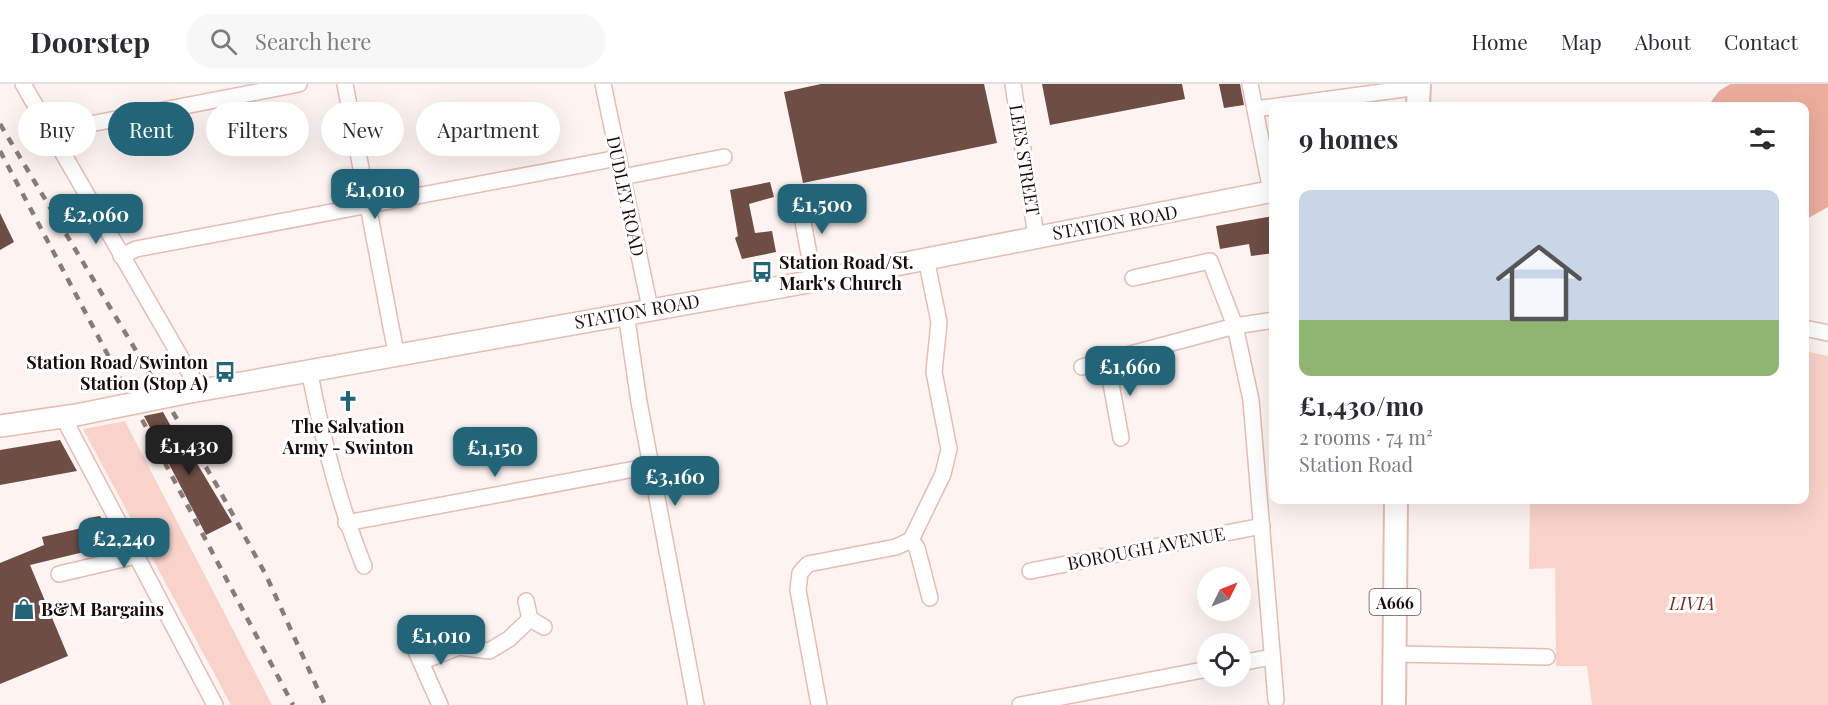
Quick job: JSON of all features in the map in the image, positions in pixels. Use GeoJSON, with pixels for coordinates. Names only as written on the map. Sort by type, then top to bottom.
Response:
{"type":"FeatureCollection","features":[{"type":"Feature","properties":{"kind":"main road","name":"STATION ROAD"},"geometry":{"type":"LineString","coordinates":[[0,426],[69,416],[396,353],[814,281],[1036,236],[1201,207],[1269,192]]}},
{"type":"Feature","properties":{"kind":"main road","name":"A666"},"geometry":{"type":"LineString","coordinates":[[1394,705],[1395,504]]}},
{"type":"Feature","properties":{"kind":"street"},"geometry":{"type":"LineString","coordinates":[[23,84],[33,102]]}},
{"type":"Feature","properties":{"kind":"street"},"geometry":{"type":"LineString","coordinates":[[96,123],[299,84]]}},
{"type":"Feature","properties":{"kind":"street"},"geometry":{"type":"LineString","coordinates":[[345,84],[396,353]]}},
{"type":"Feature","properties":{"kind":"street","name":"DUDLEY ROAD"},"geometry":{"type":"LineString","coordinates":[[603,84],[650,309]]}},
{"type":"Feature","properties":{"kind":"street","name":"LEES STREET"},"geometry":{"type":"LineString","coordinates":[[1013,84],[1036,236]]}},
{"type":"Feature","properties":{"kind":"street"},"geometry":{"type":"LineString","coordinates":[[1250,84],[1269,177]]}},
{"type":"Feature","properties":{"kind":"street"},"geometry":{"type":"LineString","coordinates":[[1327,102],[1419,93]]}},
{"type":"Feature","properties":{"kind":"street"},"geometry":{"type":"LineString","coordinates":[[1255,109],[1269,108]]}},
{"type":"Feature","properties":{"kind":"street"},"geometry":{"type":"LineString","coordinates":[[63,156],[121,256],[192,391]]}},
{"type":"Feature","properties":{"kind":"street"},"geometry":{"type":"LineString","coordinates":[[622,177],[724,157]]}},
{"type":"Feature","properties":{"kind":"street"},"geometry":{"type":"LineString","coordinates":[[121,256],[136,249],[618,158]]}},
{"type":"Feature","properties":{"kind":"street"},"geometry":{"type":"LineString","coordinates":[[798,195],[814,281]]}},
{"type":"Feature","properties":{"kind":"street"},"geometry":{"type":"LineString","coordinates":[[819,705],[798,590],[800,573],[808,564],[896,547],[911,540],[943,474],[949,449],[934,372],[939,322],[926,258]]}},
{"type":"Feature","properties":{"kind":"street"},"geometry":{"type":"LineString","coordinates":[[1133,278],[1210,261],[1235,326],[1251,400],[1276,699]]}},
{"type":"Feature","properties":{"kind":"street"},"geometry":{"type":"LineString","coordinates":[[626,313],[651,466],[696,705]]}},
{"type":"Feature","properties":{"kind":"street"},"geometry":{"type":"LineString","coordinates":[[1082,367],[1235,326],[1269,321]]}},
{"type":"Feature","properties":{"kind":"street"},"geometry":{"type":"LineString","coordinates":[[1809,329],[1828,333]]}},
{"type":"Feature","properties":{"kind":"street"},"geometry":{"type":"LineString","coordinates":[[1107,362],[1121,438]]}},
{"type":"Feature","properties":{"kind":"street"},"geometry":{"type":"LineString","coordinates":[[309,369],[324,448],[346,523],[364,566]]}},
{"type":"Feature","properties":{"kind":"street"},"geometry":{"type":"LineString","coordinates":[[69,416],[136,556],[215,705]]}},
{"type":"Feature","properties":{"kind":"street"},"geometry":{"type":"LineString","coordinates":[[346,523],[651,466]]}},
{"type":"Feature","properties":{"kind":"street","name":"BOROUGH AVENUE"},"geometry":{"type":"LineString","coordinates":[[1030,571],[1262,526]]}},
{"type":"Feature","properties":{"kind":"street"},"geometry":{"type":"LineString","coordinates":[[911,540],[917,548],[930,598]]}},
{"type":"Feature","properties":{"kind":"street"},"geometry":{"type":"LineString","coordinates":[[59,574],[136,556]]}},
{"type":"Feature","properties":{"kind":"street"},"geometry":{"type":"LineString","coordinates":[[526,601],[530,619],[544,627]]}},
{"type":"Feature","properties":{"kind":"street"},"geometry":{"type":"LineString","coordinates":[[421,662],[459,647],[489,651],[508,639],[530,619]]}},
{"type":"Feature","properties":{"kind":"street"},"geometry":{"type":"LineString","coordinates":[[411,640],[440,705]]}},
{"type":"Feature","properties":{"kind":"street"},"geometry":{"type":"LineString","coordinates":[[1395,654],[1547,657]]}},
{"type":"Feature","properties":{"kind":"street"},"geometry":{"type":"LineString","coordinates":[[1251,661],[1272,657]]}},
{"type":"Feature","properties":{"kind":"street"},"geometry":{"type":"LineString","coordinates":[[1020,705],[1197,671]]}},
{"type":"Feature","properties":{"kind":"green space","name":"LIVIA"},"geometry":{"type":"Polygon","coordinates":[[[1809,352],[1828,356],[1828,705],[1592,705],[1587,666],[1556,666],[1555,568],[1529,569],[1530,504],[1809,504],[1809,352]]]}},
{"type":"Feature","properties":{"kind":"green space"},"geometry":{"type":"Polygon","coordinates":[[[125,421],[272,705],[231,705],[83,429],[125,421]]]}},
{"type":"Feature","properties":{"kind":"shaded area"},"geometry":{"type":"Polygon","coordinates":[[[1730,84],[1828,84],[1828,207],[1809,218],[1809,102],[1711,102],[1719,91],[1730,84]]]}},
{"type":"Feature","properties":{"kind":"building"},"geometry":{"type":"Polygon","coordinates":[[[821,84],[984,84],[997,143],[803,183],[784,92],[821,84]]]}},
{"type":"Feature","properties":{"kind":"building"},"geometry":{"type":"Polygon","coordinates":[[[1042,84],[1182,84],[1185,99],[1050,125],[1042,84]]]}},
{"type":"Feature","properties":{"kind":"building"},"geometry":{"type":"Polygon","coordinates":[[[1219,84],[1240,84],[1244,105],[1224,108],[1219,84]]]}},
{"type":"Feature","properties":{"kind":"building"},"geometry":{"type":"Polygon","coordinates":[[[770,182],[774,197],[749,204],[755,233],[772,231],[776,252],[742,259],[735,238],[738,236],[730,190],[770,182]]]}},
{"type":"Feature","properties":{"kind":"building"},"geometry":{"type":"Polygon","coordinates":[[[0,213],[14,242],[0,250],[0,213]]]}},
{"type":"Feature","properties":{"kind":"building"},"geometry":{"type":"Polygon","coordinates":[[[1269,217],[1269,254],[1251,256],[1249,244],[1220,249],[1216,226],[1269,217]]]}},
{"type":"Feature","properties":{"kind":"building"},"geometry":{"type":"Polygon","coordinates":[[[163,412],[188,457],[192,455],[232,522],[206,535],[144,416],[163,412]]]}},
{"type":"Feature","properties":{"kind":"building"},"geometry":{"type":"Polygon","coordinates":[[[60,440],[77,471],[0,485],[0,450],[60,440]]]}},
{"type":"Feature","properties":{"kind":"building","name":"B&M Bargains"},"geometry":{"type":"Polygon","coordinates":[[[100,516],[117,544],[30,565],[68,656],[0,684],[0,563],[44,545],[42,537],[91,526],[88,518],[100,516]]]}},
{"type":"Feature","properties":{"kind":"railway"},"geometry":{"type":"LineString","coordinates":[[0,124],[216,484],[266,575],[325,705]]}},
{"type":"Feature","properties":{"kind":"railway"},"geometry":{"type":"LineString","coordinates":[[0,151],[293,705]]}},
{"type":"Feature","properties":{"kind":"place","name":"Station Road/St. Mark's Church"},"geometry":{"type":"Point","coordinates":[762,272]}},
{"type":"Feature","properties":{"kind":"place","name":"Station Road/Swinton Station (Stop A)"},"geometry":{"type":"Point","coordinates":[225,372]}},
{"type":"Feature","properties":{"kind":"place","name":"The Salvation Army - Swinton"},"geometry":{"type":"Point","coordinates":[348,401]}},
{"type":"Feature","properties":{"kind":"place","name":"B&M Bargains"},"geometry":{"type":"Point","coordinates":[24,609]}}]}
